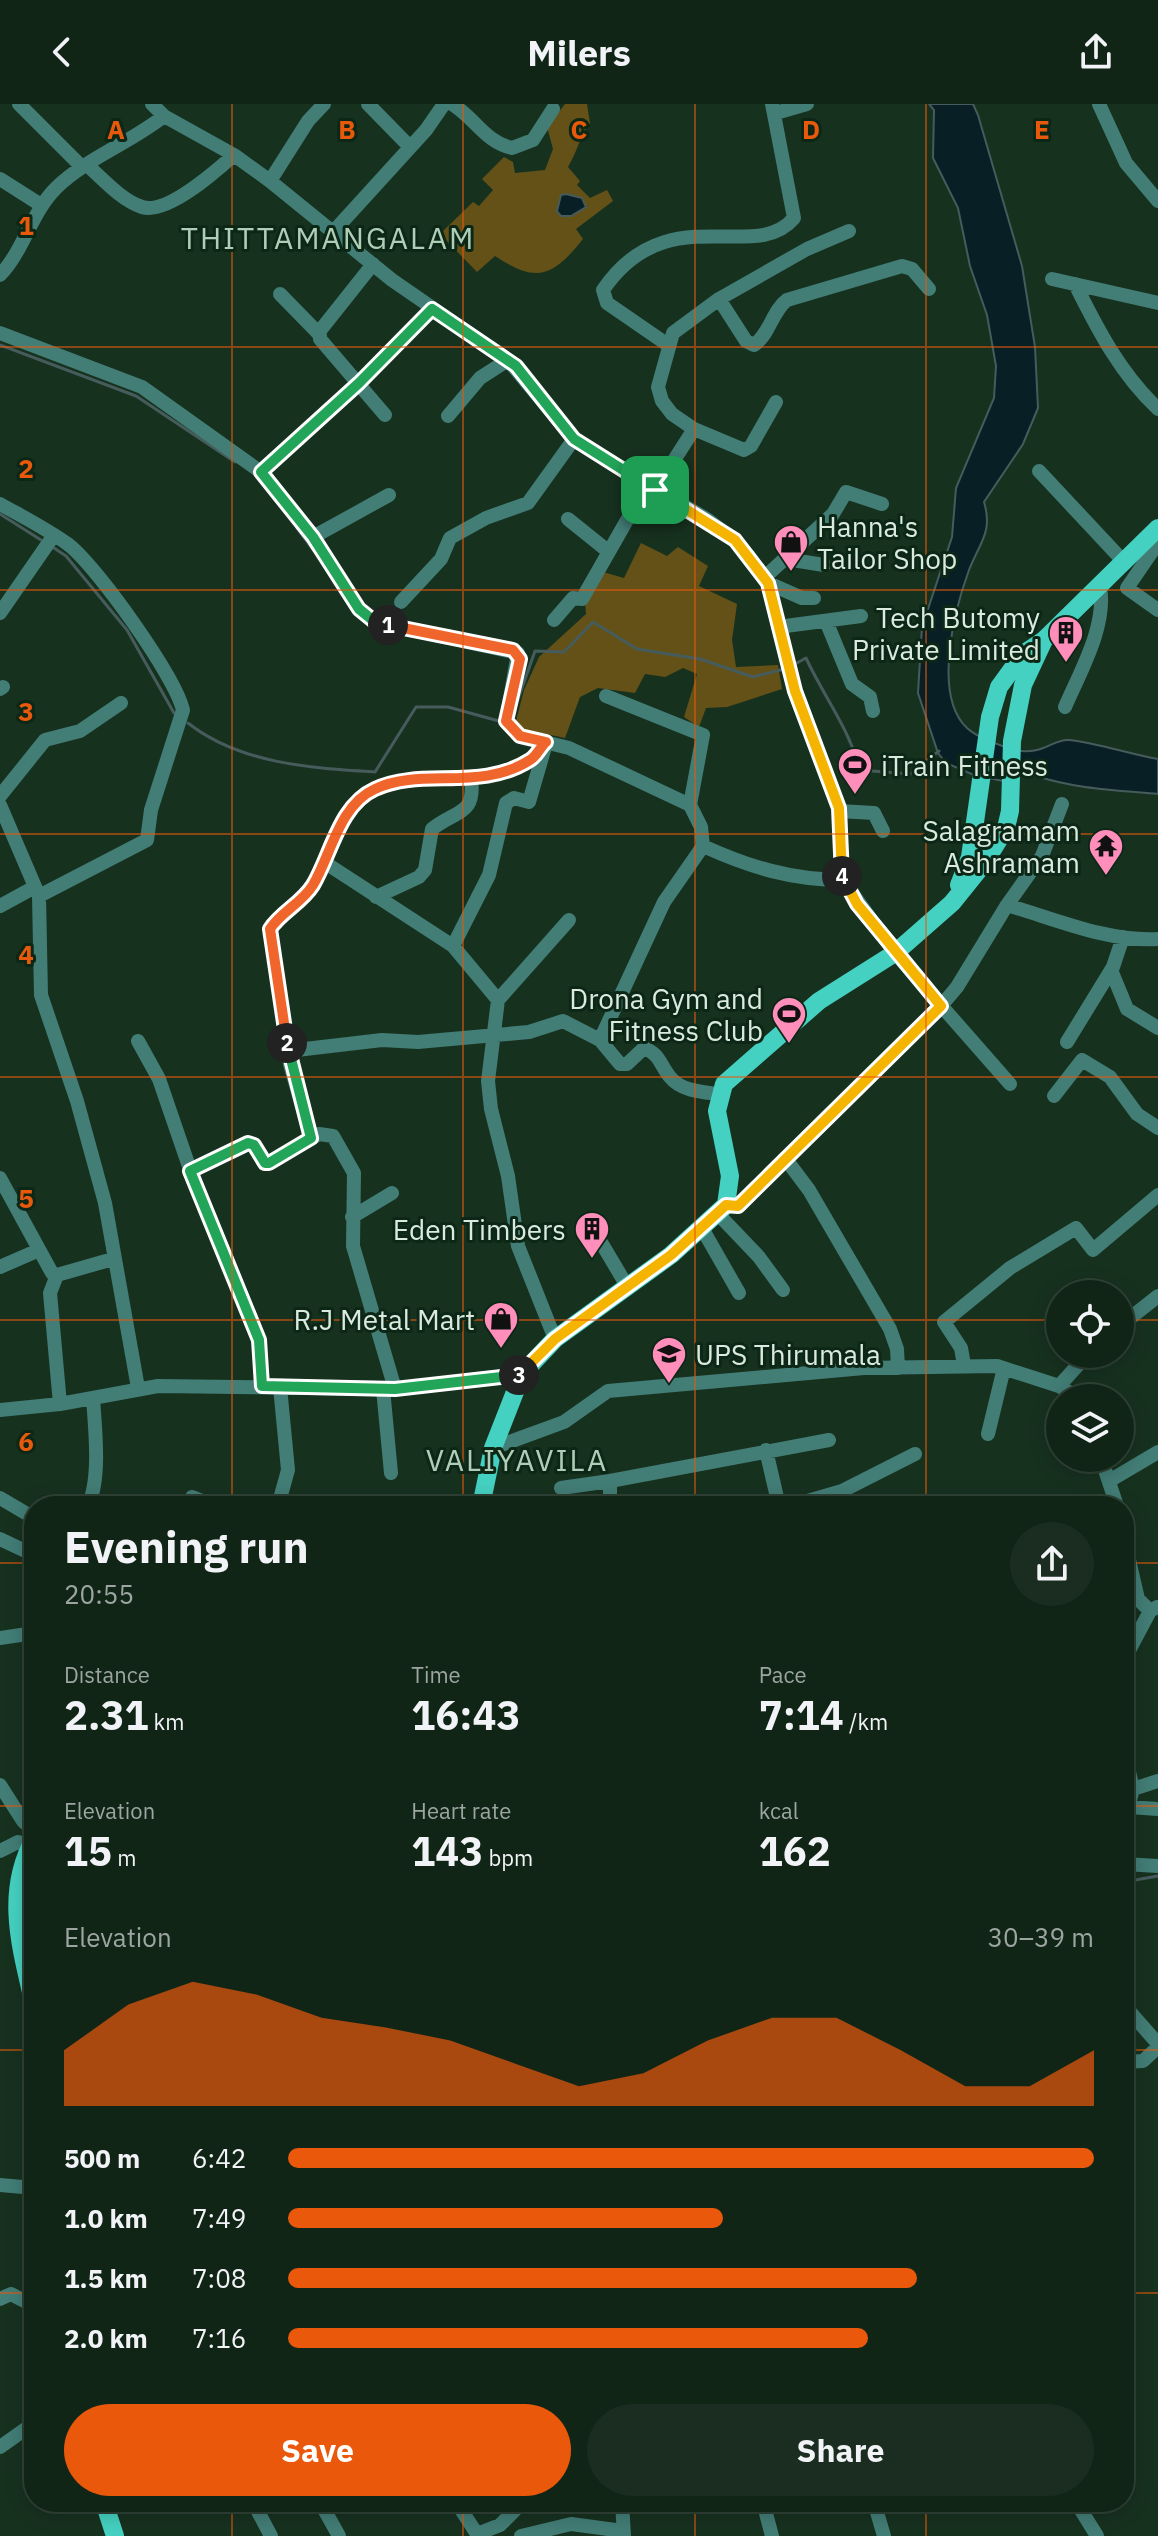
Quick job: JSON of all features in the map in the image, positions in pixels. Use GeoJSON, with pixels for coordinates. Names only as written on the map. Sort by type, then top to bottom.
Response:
{"type":"FeatureCollection","features":[{"type":"Feature","properties":{"kind":"main road"},"geometry":{"type":"LineString","coordinates":[[952,903],[970,857],[990,717],[999,687],[1023,654],[1044,640],[1158,528]]}},
{"type":"Feature","properties":{"kind":"main road"},"geometry":{"type":"LineString","coordinates":[[483,1496],[493,1448],[522,1374],[555,1339],[703,1230],[723,1210],[730,1176],[717,1111],[718,1094],[724,1084],[819,1001],[895,953],[952,903],[985,862],[1006,828],[1023,685],[1044,640]]}},
{"type":"Feature","properties":{"kind":"main road"},"geometry":{"type":"LineString","coordinates":[[24,1872],[15,1905],[24,1952]]}},
{"type":"Feature","properties":{"kind":"main road"},"geometry":{"type":"LineString","coordinates":[[111,2512],[115,2536]]}},
{"type":"Feature","properties":{"kind":"street"},"geometry":{"type":"LineString","coordinates":[[19,104],[85,166],[130,201],[145,208],[156,208],[210,176],[234,155]]}},
{"type":"Feature","properties":{"kind":"street"},"geometry":{"type":"LineString","coordinates":[[152,104],[164,116],[234,155],[432,309],[508,360],[574,439],[735,540],[766,580],[788,668],[827,768],[839,811],[843,880],[895,953],[1010,1084]]}},
{"type":"Feature","properties":{"kind":"street"},"geometry":{"type":"LineString","coordinates":[[270,181],[308,121],[324,104]]}},
{"type":"Feature","properties":{"kind":"street"},"geometry":{"type":"LineString","coordinates":[[368,104],[410,147]]}},
{"type":"Feature","properties":{"kind":"street"},"geometry":{"type":"LineString","coordinates":[[334,231],[443,110],[444,104]]}},
{"type":"Feature","properties":{"kind":"street"},"geometry":{"type":"LineString","coordinates":[[452,104],[474,120],[487,137],[512,148],[533,140],[553,109]]}},
{"type":"Feature","properties":{"kind":"street"},"geometry":{"type":"LineString","coordinates":[[668,345],[607,303],[603,290],[621,266],[660,241],[700,236],[761,235],[788,225],[794,218],[792,201],[774,108],[807,104]]}},
{"type":"Feature","properties":{"kind":"street"},"geometry":{"type":"LineString","coordinates":[[1099,104],[1126,163],[1158,201]]}},
{"type":"Feature","properties":{"kind":"street"},"geometry":{"type":"LineString","coordinates":[[0,275],[12,263],[41,205],[85,166],[164,116]]}},
{"type":"Feature","properties":{"kind":"street"},"geometry":{"type":"LineString","coordinates":[[0,179],[41,205]]}},
{"type":"Feature","properties":{"kind":"street"},"geometry":{"type":"LineString","coordinates":[[776,402],[751,446],[744,450],[694,429],[672,414],[662,401],[658,387],[670,353],[668,345],[673,333],[686,320],[719,299],[807,249],[849,231]]}},
{"type":"Feature","properties":{"kind":"street"},"geometry":{"type":"LineString","coordinates":[[320,335],[323,325],[373,264]]}},
{"type":"Feature","properties":{"kind":"street"},"geometry":{"type":"LineString","coordinates":[[719,299],[746,341],[754,345],[780,305],[787,300],[902,266],[912,269],[929,289]]}},
{"type":"Feature","properties":{"kind":"street"},"geometry":{"type":"LineString","coordinates":[[1052,279],[1158,303]]}},
{"type":"Feature","properties":{"kind":"street"},"geometry":{"type":"LineString","coordinates":[[1075,284],[1105,344],[1136,388],[1158,409]]}},
{"type":"Feature","properties":{"kind":"street"},"geometry":{"type":"LineString","coordinates":[[280,294],[320,335],[385,415]]}},
{"type":"Feature","properties":{"kind":"street"},"geometry":{"type":"LineString","coordinates":[[261,472],[359,383],[432,309]]}},
{"type":"Feature","properties":{"kind":"street"},"geometry":{"type":"LineString","coordinates":[[0,333],[142,387],[261,472],[313,537],[359,609],[375,622],[518,653],[506,721],[520,736],[569,748],[690,805]]}},
{"type":"Feature","properties":{"kind":"street"},"geometry":{"type":"LineString","coordinates":[[448,416],[480,378],[508,360]]}},
{"type":"Feature","properties":{"kind":"street"},"geometry":{"type":"LineString","coordinates":[[554,620],[573,598],[582,599],[651,488],[694,429]]}},
{"type":"Feature","properties":{"kind":"street"},"geometry":{"type":"LineString","coordinates":[[401,602],[441,559],[450,538],[486,518],[528,503],[574,439]]}},
{"type":"Feature","properties":{"kind":"street"},"geometry":{"type":"LineString","coordinates":[[1039,471],[1125,563]]}},
{"type":"Feature","properties":{"kind":"street"},"geometry":{"type":"LineString","coordinates":[[766,580],[833,514],[846,492],[882,504]]}},
{"type":"Feature","properties":{"kind":"street"},"geometry":{"type":"LineString","coordinates":[[313,537],[389,495]]}},
{"type":"Feature","properties":{"kind":"street"},"geometry":{"type":"LineString","coordinates":[[0,504],[54,535],[87,562],[160,664],[179,696],[183,710],[151,810],[147,840],[0,906]]}},
{"type":"Feature","properties":{"kind":"street"},"geometry":{"type":"LineString","coordinates":[[568,519],[609,552]]}},
{"type":"Feature","properties":{"kind":"street"},"geometry":{"type":"LineString","coordinates":[[0,613],[54,535]]}},
{"type":"Feature","properties":{"kind":"street"},"geometry":{"type":"LineString","coordinates":[[1158,543],[1127,588],[1158,610]]}},
{"type":"Feature","properties":{"kind":"street"},"geometry":{"type":"LineString","coordinates":[[786,559],[824,565]]}},
{"type":"Feature","properties":{"kind":"street"},"geometry":{"type":"LineString","coordinates":[[766,580],[802,598],[814,598]]}},
{"type":"Feature","properties":{"kind":"street"},"geometry":{"type":"LineString","coordinates":[[1065,707],[1088,653],[1101,610],[1100,587]]}},
{"type":"Feature","properties":{"kind":"street"},"geometry":{"type":"LineString","coordinates":[[778,627],[861,616]]}},
{"type":"Feature","properties":{"kind":"street"},"geometry":{"type":"LineString","coordinates":[[826,621],[852,684],[870,697],[873,711]]}},
{"type":"Feature","properties":{"kind":"street"},"geometry":{"type":"LineString","coordinates":[[600,1040],[664,902],[703,846],[701,827],[690,805],[703,735],[606,696]]}},
{"type":"Feature","properties":{"kind":"street"},"geometry":{"type":"LineString","coordinates":[[0,796],[45,740],[88,727],[121,703]]}},
{"type":"Feature","properties":{"kind":"street"},"geometry":{"type":"LineString","coordinates":[[311,1138],[288,1051],[270,929],[307,893],[349,812],[373,789],[395,782],[471,779],[531,760],[546,742]]}},
{"type":"Feature","properties":{"kind":"street"},"geometry":{"type":"LineString","coordinates":[[453,946],[489,875],[506,803],[514,798],[529,802],[546,742]]}},
{"type":"Feature","properties":{"kind":"street"},"geometry":{"type":"LineString","coordinates":[[376,897],[419,877],[425,870],[432,829],[469,805],[473,794],[471,779]]}},
{"type":"Feature","properties":{"kind":"street"},"geometry":{"type":"LineString","coordinates":[[783,1290],[723,1210],[738,1206],[754,1194],[785,1158],[957,987],[1007,905],[1042,856],[1062,804]]}},
{"type":"Feature","properties":{"kind":"street"},"geometry":{"type":"LineString","coordinates":[[0,805],[36,892],[41,995],[85,1128],[105,1203],[138,1388]]}},
{"type":"Feature","properties":{"kind":"street"},"geometry":{"type":"LineString","coordinates":[[839,811],[874,813],[883,831]]}},
{"type":"Feature","properties":{"kind":"street"},"geometry":{"type":"LineString","coordinates":[[703,846],[747,866],[789,877],[843,880]]}},
{"type":"Feature","properties":{"kind":"street"},"geometry":{"type":"LineString","coordinates":[[324,862],[453,946],[498,1000]]}},
{"type":"Feature","properties":{"kind":"street"},"geometry":{"type":"LineString","coordinates":[[1007,905],[1123,937],[1158,939]]}},
{"type":"Feature","properties":{"kind":"street"},"geometry":{"type":"LineString","coordinates":[[555,1339],[518,1246],[508,1176],[491,1109],[488,1081],[498,1000],[569,920]]}},
{"type":"Feature","properties":{"kind":"street"},"geometry":{"type":"LineString","coordinates":[[1067,1042],[1111,970],[1123,937]]}},
{"type":"Feature","properties":{"kind":"street"},"geometry":{"type":"LineString","coordinates":[[1111,970],[1127,1009],[1158,1028]]}},
{"type":"Feature","properties":{"kind":"street"},"geometry":{"type":"LineString","coordinates":[[288,1051],[382,1040],[418,1042],[529,1032],[563,1021],[600,1040],[620,1064],[627,1064],[644,1048],[656,1055],[672,1080],[694,1091],[718,1094]]}},
{"type":"Feature","properties":{"kind":"street"},"geometry":{"type":"LineString","coordinates":[[138,1041],[159,1079],[190,1171],[259,1340],[262,1386]]}},
{"type":"Feature","properties":{"kind":"street"},"geometry":{"type":"LineString","coordinates":[[1054,1096],[1082,1060],[1110,1077],[1137,1114],[1158,1128]]}},
{"type":"Feature","properties":{"kind":"street"},"geometry":{"type":"LineString","coordinates":[[190,1171],[248,1143],[254,1145],[265,1163],[269,1163],[311,1138],[328,1133],[333,1136],[354,1173],[353,1246],[389,1389],[391,1473]]}},
{"type":"Feature","properties":{"kind":"street"},"geometry":{"type":"LineString","coordinates":[[785,1158],[809,1190],[890,1329],[897,1349],[898,1368]]}},
{"type":"Feature","properties":{"kind":"street"},"geometry":{"type":"LineString","coordinates":[[0,1178],[39,1250],[57,1275]]}},
{"type":"Feature","properties":{"kind":"street"},"geometry":{"type":"LineString","coordinates":[[352,1217],[392,1193]]}},
{"type":"Feature","properties":{"kind":"street"},"geometry":{"type":"LineString","coordinates":[[964,1365],[961,1348],[944,1322],[1010,1268],[1076,1228],[1093,1250],[1158,1195]]}},
{"type":"Feature","properties":{"kind":"street"},"geometry":{"type":"LineString","coordinates":[[589,1222],[627,1286]]}},
{"type":"Feature","properties":{"kind":"street"},"geometry":{"type":"LineString","coordinates":[[703,1230],[739,1293]]}},
{"type":"Feature","properties":{"kind":"street"},"geometry":{"type":"LineString","coordinates":[[0,1267],[39,1250]]}},
{"type":"Feature","properties":{"kind":"street"},"geometry":{"type":"LineString","coordinates":[[57,1275],[113,1259]]}},
{"type":"Feature","properties":{"kind":"street"},"geometry":{"type":"LineString","coordinates":[[57,1275],[50,1293],[60,1404]]}},
{"type":"Feature","properties":{"kind":"street"},"geometry":{"type":"LineString","coordinates":[[1134,1315],[1158,1296]]}},
{"type":"Feature","properties":{"kind":"street"},"geometry":{"type":"LineString","coordinates":[[493,1448],[564,1422],[608,1391],[964,1365],[1004,1368],[1053,1384]]}},
{"type":"Feature","properties":{"kind":"street"},"geometry":{"type":"LineString","coordinates":[[988,1434],[1004,1368]]}},
{"type":"Feature","properties":{"kind":"street"},"geometry":{"type":"LineString","coordinates":[[1061,1384],[1075,1368]]}},
{"type":"Feature","properties":{"kind":"street"},"geometry":{"type":"LineString","coordinates":[[0,1410],[60,1404],[138,1388],[197,1384],[389,1389],[522,1374]]}},
{"type":"Feature","properties":{"kind":"street"},"geometry":{"type":"LineString","coordinates":[[280,1387],[288,1448],[286,1481],[281,1496]]}},
{"type":"Feature","properties":{"kind":"street"},"geometry":{"type":"LineString","coordinates":[[91,1496],[97,1451],[93,1398]]}},
{"type":"Feature","properties":{"kind":"street"},"geometry":{"type":"LineString","coordinates":[[561,1488],[829,1440]]}},
{"type":"Feature","properties":{"kind":"street"},"geometry":{"type":"LineString","coordinates":[[766,1450],[777,1496]]}},
{"type":"Feature","properties":{"kind":"street"},"geometry":{"type":"LineString","coordinates":[[1109,1481],[1158,1452]]}},
{"type":"Feature","properties":{"kind":"street"},"geometry":{"type":"LineString","coordinates":[[825,1496],[842,1491],[915,1454]]}},
{"type":"Feature","properties":{"kind":"street"},"geometry":{"type":"LineString","coordinates":[[1106,1472],[1110,1496]]}},
{"type":"Feature","properties":{"kind":"street"},"geometry":{"type":"LineString","coordinates":[[610,1481],[610,1496]]}},
{"type":"Feature","properties":{"kind":"street"},"geometry":{"type":"LineString","coordinates":[[0,1498],[24,1512]]}},
{"type":"Feature","properties":{"kind":"street"},"geometry":{"type":"LineString","coordinates":[[0,1539],[24,1550]]}},
{"type":"Feature","properties":{"kind":"street"},"geometry":{"type":"LineString","coordinates":[[1134,1582],[1138,1599],[1154,1609],[1134,1643]]}},
{"type":"Feature","properties":{"kind":"street"},"geometry":{"type":"LineString","coordinates":[[0,1638],[24,1633]]}},
{"type":"Feature","properties":{"kind":"street"},"geometry":{"type":"LineString","coordinates":[[1134,1789],[1158,1781]]}},
{"type":"Feature","properties":{"kind":"street"},"geometry":{"type":"LineString","coordinates":[[1,1791],[24,1825]]}},
{"type":"Feature","properties":{"kind":"street"},"geometry":{"type":"LineString","coordinates":[[1134,1807],[1158,1809]]}},
{"type":"Feature","properties":{"kind":"street"},"geometry":{"type":"LineString","coordinates":[[0,1851],[24,1840]]}},
{"type":"Feature","properties":{"kind":"street"},"geometry":{"type":"LineString","coordinates":[[1134,1865],[1158,1866]]}},
{"type":"Feature","properties":{"kind":"street"},"geometry":{"type":"LineString","coordinates":[[1134,2017],[1158,2045],[1143,2061],[1134,2061]]}},
{"type":"Feature","properties":{"kind":"street"},"geometry":{"type":"LineString","coordinates":[[0,2185],[24,2187]]}},
{"type":"Feature","properties":{"kind":"street"},"geometry":{"type":"LineString","coordinates":[[0,2299],[11,2294],[24,2301]]}},
{"type":"Feature","properties":{"kind":"street"},"geometry":{"type":"LineString","coordinates":[[2,2440],[24,2428]]}},
{"type":"Feature","properties":{"kind":"street"},"geometry":{"type":"LineString","coordinates":[[258,2512],[271,2536]]}},
{"type":"Feature","properties":{"kind":"street"},"geometry":{"type":"LineString","coordinates":[[326,2512],[339,2536]]}},
{"type":"Feature","properties":{"kind":"street"},"geometry":{"type":"LineString","coordinates":[[462,2512],[477,2535],[500,2525],[513,2512]]}},
{"type":"Feature","properties":{"kind":"street"},"geometry":{"type":"LineString","coordinates":[[524,2536],[571,2524],[624,2534],[623,2512]]}},
{"type":"Feature","properties":{"kind":"street"},"geometry":{"type":"LineString","coordinates":[[766,2512],[772,2536]]}},
{"type":"Feature","properties":{"kind":"street"},"geometry":{"type":"LineString","coordinates":[[877,2512],[884,2536]]}},
{"type":"Feature","properties":{"kind":"street"},"geometry":{"type":"LineString","coordinates":[[1082,2512],[1097,2536]]}},
{"type":"Feature","properties":{"kind":"shaded area"},"geometry":{"type":"Polygon","coordinates":[[[565,104],[587,104],[590,123],[568,167],[580,181],[577,185],[590,198],[607,190],[613,201],[576,229],[583,239],[552,269],[533,273],[509,265],[495,256],[477,272],[440,234],[473,202],[479,206],[493,190],[482,179],[504,157],[513,162],[515,173],[545,170],[553,149],[547,127],[565,104]]]}},
{"type":"Feature","properties":{"kind":"shaded area"},"geometry":{"type":"Polygon","coordinates":[[[641,543],[667,556],[678,547],[708,566],[699,586],[737,604],[732,640],[736,667],[778,665],[782,689],[727,707],[706,708],[699,727],[684,717],[697,674],[683,668],[665,677],[645,674],[635,693],[598,688],[580,697],[565,738],[523,729],[516,721],[524,690],[539,657],[586,614],[585,602],[603,572],[624,578],[641,543]]]}},
{"type":"Feature","properties":{"kind":"water"},"geometry":{"type":"Polygon","coordinates":[[[929,104],[973,104],[978,115],[1022,266],[1035,347],[1038,408],[1023,444],[984,502],[986,529],[963,586],[953,628],[949,674],[956,713],[971,732],[1011,749],[1039,750],[1069,740],[1158,759],[1158,794],[1079,786],[1029,774],[1003,781],[974,775],[946,763],[938,753],[918,693],[922,627],[952,537],[956,488],[994,398],[996,366],[987,315],[970,266],[958,208],[933,158],[934,110],[929,104]]]}},
{"type":"Feature","properties":{"kind":"water"},"geometry":{"type":"Polygon","coordinates":[[[561,195],[582,198],[586,207],[571,216],[561,216],[557,211],[561,195]]]}},
{"type":"Feature","properties":{"kind":"waterway"},"geometry":{"type":"LineString","coordinates":[[0,345],[136,396],[235,462]]}},
{"type":"Feature","properties":{"kind":"waterway"},"geometry":{"type":"LineString","coordinates":[[0,514],[41,540]]}},
{"type":"Feature","properties":{"kind":"waterway"},"geometry":{"type":"LineString","coordinates":[[297,528],[314,551]]}},
{"type":"Feature","properties":{"kind":"waterway"},"geometry":{"type":"LineString","coordinates":[[54,548],[66,556],[127,630],[174,713]]}},
{"type":"Feature","properties":{"kind":"waterway"},"geometry":{"type":"LineString","coordinates":[[515,708],[535,651],[564,652],[593,622],[637,649],[700,659],[753,677],[784,669]]}},
{"type":"Feature","properties":{"kind":"waterway"},"geometry":{"type":"LineString","coordinates":[[795,664],[806,658],[843,726],[860,770],[910,774],[939,751]]}},
{"type":"Feature","properties":{"kind":"waterway"},"geometry":{"type":"LineString","coordinates":[[188,723],[208,737],[253,755],[301,766],[375,772],[416,707],[448,707],[499,721]]}},
{"type":"Feature","properties":{"kind":"waterway"},"geometry":{"type":"LineString","coordinates":[[1134,1880],[1158,1876]]}},
{"type":"Feature","properties":{"kind":"place","name":"Hanna's Tailor Shop"},"geometry":{"type":"Point","coordinates":[791,573]}},
{"type":"Feature","properties":{"kind":"place","name":"Tech Butomy Private Limited"},"geometry":{"type":"Point","coordinates":[1066,664]}},
{"type":"Feature","properties":{"kind":"place","name":"iTrain Fitness"},"geometry":{"type":"Point","coordinates":[855,796]}},
{"type":"Feature","properties":{"kind":"place","name":"Salagramam Ashramam"},"geometry":{"type":"Point","coordinates":[1106,877]}},
{"type":"Feature","properties":{"kind":"place","name":"Drona Gym and Fitness Club"},"geometry":{"type":"Point","coordinates":[789,1045]}},
{"type":"Feature","properties":{"kind":"place","name":"Eden Timbers"},"geometry":{"type":"Point","coordinates":[592,1260]}},
{"type":"Feature","properties":{"kind":"place","name":"R.J Metal Mart"},"geometry":{"type":"Point","coordinates":[501,1350]}},
{"type":"Feature","properties":{"kind":"place","name":"UPS Thirumala"},"geometry":{"type":"Point","coordinates":[669,1385]}},
{"type":"Feature","properties":{"kind":"district","name":"THITTAMANGALAM"},"geometry":{"type":"Point","coordinates":[328,237]}},
{"type":"Feature","properties":{"kind":"district","name":"VALIYAVILA"},"geometry":{"type":"Point","coordinates":[517,1459]}},
{"type":"Feature","properties":{"kind":"route"},"geometry":{"type":"LineString","coordinates":[[432,309],[454,321],[516,366],[574,439],[655,490],[708,520],[735,540],[765,577],[795,691],[827,768],[839,808],[838,842],[843,880],[857,904],[895,953],[941,1006],[785,1158],[754,1194],[738,1206],[726,1205],[703,1230],[555,1339],[522,1374],[395,1389],[262,1386],[259,1340],[190,1171],[248,1143],[254,1145],[265,1163],[269,1163],[311,1138],[290,1064],[270,929],[275,920],[313,885],[349,812],[373,789],[395,782],[455,781],[496,773],[531,760],[546,742],[520,736],[506,721],[520,659],[518,653],[375,622],[359,609],[286,499],[261,472],[359,383],[432,309]]}}]}
